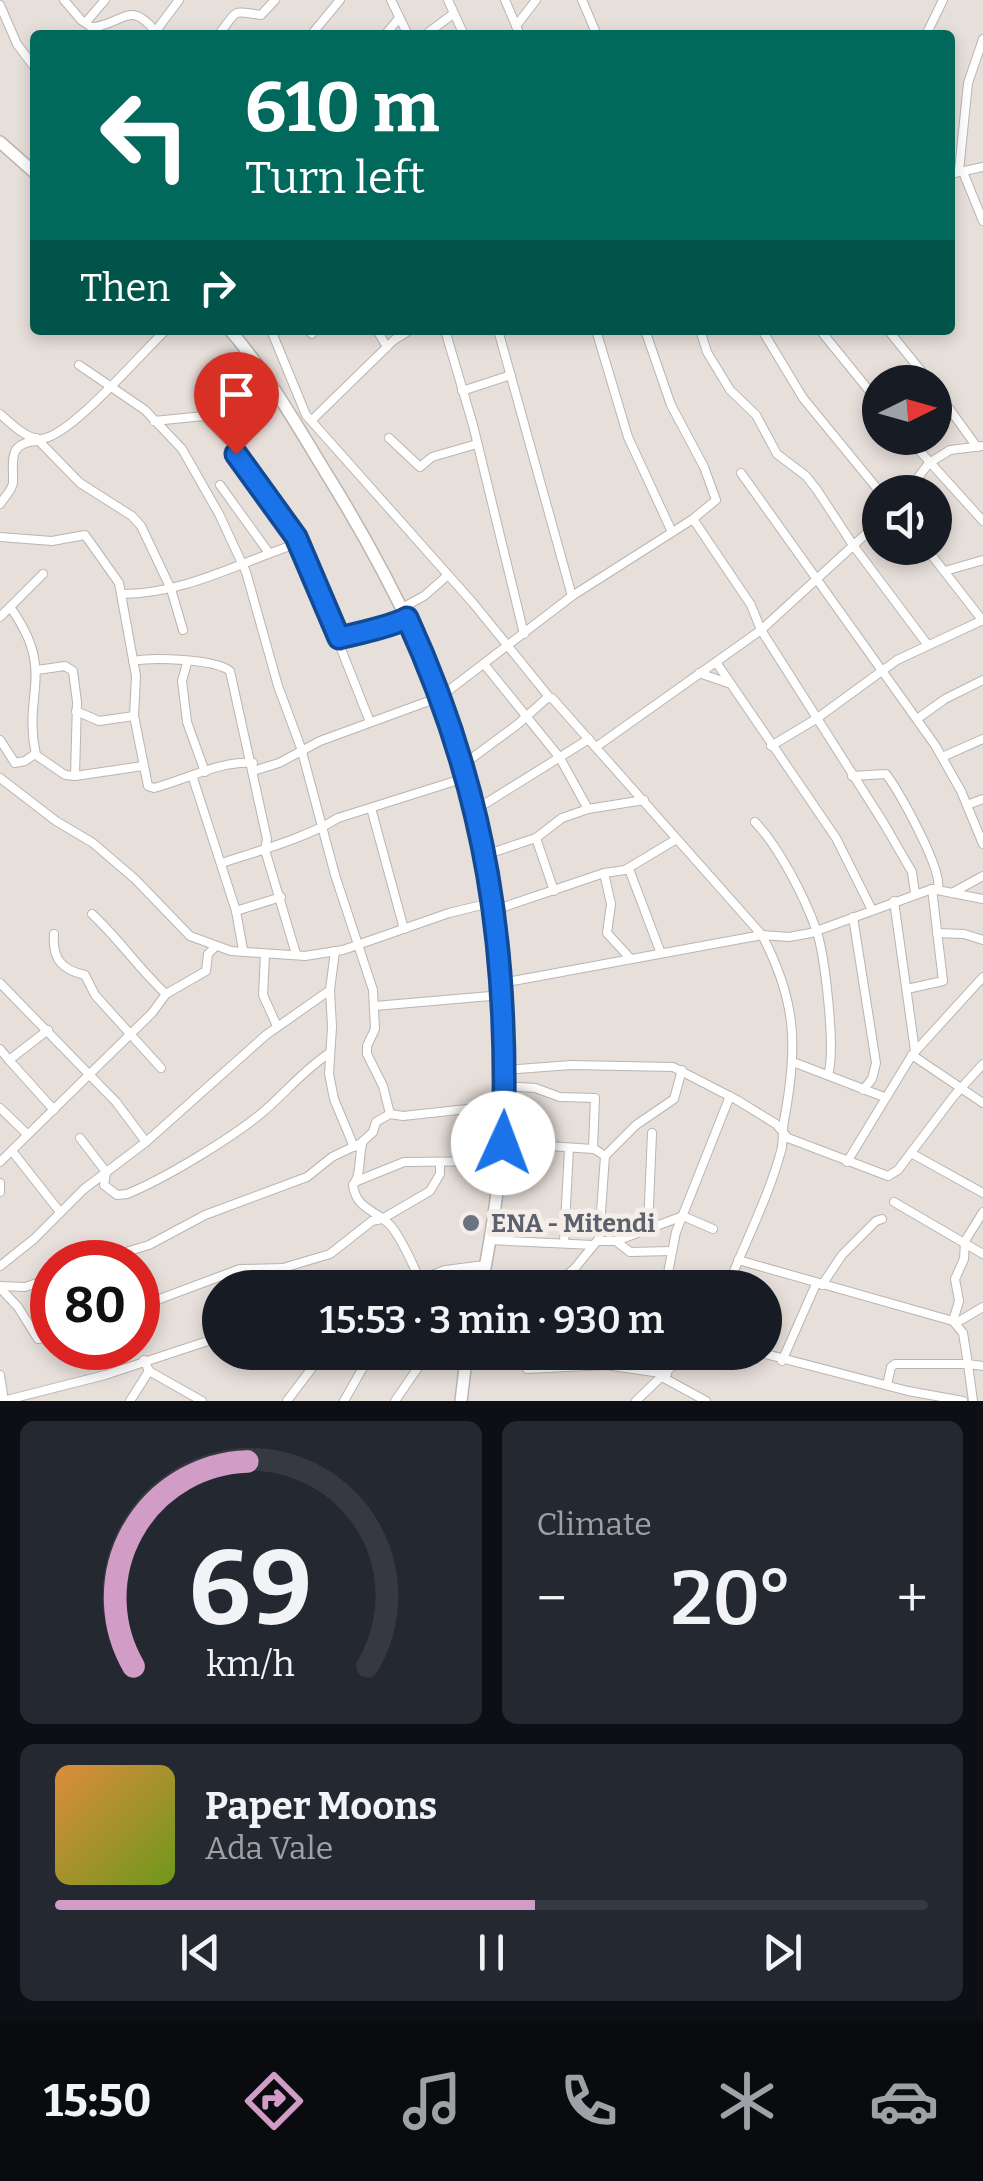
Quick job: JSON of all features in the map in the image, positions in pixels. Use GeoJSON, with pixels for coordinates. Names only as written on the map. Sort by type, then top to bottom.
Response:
{"type":"FeatureCollection","features":[{"type":"Feature","properties":{"kind":"highway"},"geometry":{"type":"LineString","coordinates":[[0,142],[30,169]]}},
{"type":"Feature","properties":{"kind":"highway"},"geometry":{"type":"LineString","coordinates":[[232,335],[305,418],[404,613],[468,777],[495,906],[505,1070],[503,1143],[484,1270]]}},
{"type":"Feature","properties":{"kind":"highway"},"geometry":{"type":"LineString","coordinates":[[461,1401],[465,1370]]}},
{"type":"Feature","properties":{"kind":"street"},"geometry":{"type":"LineString","coordinates":[[64,0],[97,30]]}},
{"type":"Feature","properties":{"kind":"street"},"geometry":{"type":"LineString","coordinates":[[90,24],[105,0]]}},
{"type":"Feature","properties":{"kind":"street"},"geometry":{"type":"LineString","coordinates":[[156,30],[179,0]]}},
{"type":"Feature","properties":{"kind":"street"},"geometry":{"type":"LineString","coordinates":[[222,30],[236,12],[261,15],[276,0]]}},
{"type":"Feature","properties":{"kind":"street"},"geometry":{"type":"LineString","coordinates":[[315,30],[340,0]]}},
{"type":"Feature","properties":{"kind":"street"},"geometry":{"type":"LineString","coordinates":[[391,0],[405,30]]}},
{"type":"Feature","properties":{"kind":"street"},"geometry":{"type":"LineString","coordinates":[[448,0],[462,30]]}},
{"type":"Feature","properties":{"kind":"street"},"geometry":{"type":"LineString","coordinates":[[504,0],[518,30]]}},
{"type":"Feature","properties":{"kind":"street"},"geometry":{"type":"LineString","coordinates":[[518,30],[536,0]]}},
{"type":"Feature","properties":{"kind":"street"},"geometry":{"type":"LineString","coordinates":[[582,0],[595,30]]}},
{"type":"Feature","properties":{"kind":"street"},"geometry":{"type":"LineString","coordinates":[[928,30],[943,0]]}},
{"type":"Feature","properties":{"kind":"street"},"geometry":{"type":"LineString","coordinates":[[0,4],[17,44],[30,61]]}},
{"type":"Feature","properties":{"kind":"street"},"geometry":{"type":"LineString","coordinates":[[90,24],[107,24],[120,15],[138,14],[151,30]]}},
{"type":"Feature","properties":{"kind":"street"},"geometry":{"type":"LineString","coordinates":[[432,30],[454,14]]}},
{"type":"Feature","properties":{"kind":"street"},"geometry":{"type":"LineString","coordinates":[[389,30],[399,18]]}},
{"type":"Feature","properties":{"kind":"street"},"geometry":{"type":"LineString","coordinates":[[955,166],[968,83],[983,39]]}},
{"type":"Feature","properties":{"kind":"street"},"geometry":{"type":"LineString","coordinates":[[955,172],[983,167]]}},
{"type":"Feature","properties":{"kind":"street"},"geometry":{"type":"LineString","coordinates":[[955,172],[963,172],[983,221]]}},
{"type":"Feature","properties":{"kind":"street"},"geometry":{"type":"LineString","coordinates":[[0,504],[12,485],[11,464],[16,450],[29,441],[48,437],[110,388],[161,335]]}},
{"type":"Feature","properties":{"kind":"street"},"geometry":{"type":"LineString","coordinates":[[272,335],[305,418],[448,575],[550,698],[762,935],[790,1001],[793,1062],[782,1150],[734,1270]]}},
{"type":"Feature","properties":{"kind":"street"},"geometry":{"type":"LineString","coordinates":[[379,335],[387,347]]}},
{"type":"Feature","properties":{"kind":"street"},"geometry":{"type":"LineString","coordinates":[[305,418],[403,335]]}},
{"type":"Feature","properties":{"kind":"street"},"geometry":{"type":"LineString","coordinates":[[446,335],[524,634]]}},
{"type":"Feature","properties":{"kind":"street"},"geometry":{"type":"LineString","coordinates":[[499,335],[572,596]]}},
{"type":"Feature","properties":{"kind":"street"},"geometry":{"type":"LineString","coordinates":[[597,335],[628,437],[672,532]]}},
{"type":"Feature","properties":{"kind":"street"},"geometry":{"type":"LineString","coordinates":[[0,537],[52,541],[86,535],[117,578],[134,661],[134,716],[150,788],[234,763],[252,767],[278,762],[301,748],[440,697],[572,596],[693,520],[716,500],[671,406],[647,335]]}},
{"type":"Feature","properties":{"kind":"street"},"geometry":{"type":"LineString","coordinates":[[702,335],[730,390],[752,408],[777,454],[806,476],[927,644]]}},
{"type":"Feature","properties":{"kind":"street"},"geometry":{"type":"LineString","coordinates":[[765,335],[803,398],[866,475]]}},
{"type":"Feature","properties":{"kind":"street"},"geometry":{"type":"LineString","coordinates":[[824,335],[862,382]]}},
{"type":"Feature","properties":{"kind":"street"},"geometry":{"type":"LineString","coordinates":[[892,335],[916,365]]}},
{"type":"Feature","properties":{"kind":"street"},"geometry":{"type":"LineString","coordinates":[[80,365],[132,400],[182,449],[244,567],[375,1006],[376,1029],[367,1054],[384,1086],[390,1114]]}},
{"type":"Feature","properties":{"kind":"street"},"geometry":{"type":"LineString","coordinates":[[462,391],[511,375]]}},
{"type":"Feature","properties":{"kind":"street"},"geometry":{"type":"LineString","coordinates":[[952,411],[980,447]]}},
{"type":"Feature","properties":{"kind":"street"},"geometry":{"type":"LineString","coordinates":[[0,414],[36,440],[83,485],[136,520],[147,534],[171,590],[183,630]]}},
{"type":"Feature","properties":{"kind":"street"},"geometry":{"type":"LineString","coordinates":[[154,421],[208,417],[233,445],[300,543],[370,722]]}},
{"type":"Feature","properties":{"kind":"street"},"geometry":{"type":"LineString","coordinates":[[390,438],[420,467],[432,457],[477,444]]}},
{"type":"Feature","properties":{"kind":"street"},"geometry":{"type":"LineString","coordinates":[[920,475],[930,463],[950,450],[980,447]]}},
{"type":"Feature","properties":{"kind":"street"},"geometry":{"type":"LineString","coordinates":[[923,455],[983,521]]}},
{"type":"Feature","properties":{"kind":"street"},"geometry":{"type":"LineString","coordinates":[[742,473],[942,757],[983,844]]}},
{"type":"Feature","properties":{"kind":"street"},"geometry":{"type":"LineString","coordinates":[[220,485],[269,553]]}},
{"type":"Feature","properties":{"kind":"street"},"geometry":{"type":"LineString","coordinates":[[693,520],[872,803],[912,872],[915,893]]}},
{"type":"Feature","properties":{"kind":"street"},"geometry":{"type":"LineString","coordinates":[[476,810],[560,758],[593,743],[700,674],[761,630],[862,535]]}},
{"type":"Feature","properties":{"kind":"street"},"geometry":{"type":"LineString","coordinates":[[122,594],[171,590],[244,567],[269,553],[300,543]]}},
{"type":"Feature","properties":{"kind":"street"},"geometry":{"type":"LineString","coordinates":[[946,571],[983,560]]}},
{"type":"Feature","properties":{"kind":"street"},"geometry":{"type":"LineString","coordinates":[[771,746],[927,644],[983,621],[941,565]]}},
{"type":"Feature","properties":{"kind":"street"},"geometry":{"type":"LineString","coordinates":[[0,617],[43,574]]}},
{"type":"Feature","properties":{"kind":"street"},"geometry":{"type":"LineString","coordinates":[[339,638],[378,626],[392,626],[448,575]]}},
{"type":"Feature","properties":{"kind":"street"},"geometry":{"type":"LineString","coordinates":[[10,607],[31,640],[37,670],[35,754],[48,766],[74,776],[143,766]]}},
{"type":"Feature","properties":{"kind":"street"},"geometry":{"type":"LineString","coordinates":[[134,661],[161,658],[221,666],[230,671],[267,839],[265,850],[296,954]]}},
{"type":"Feature","properties":{"kind":"street"},"geometry":{"type":"LineString","coordinates":[[716,662],[836,838],[872,910]]}},
{"type":"Feature","properties":{"kind":"street"},"geometry":{"type":"LineString","coordinates":[[187,663],[182,681],[187,722],[205,772]]}},
{"type":"Feature","properties":{"kind":"street"},"geometry":{"type":"LineString","coordinates":[[484,664],[560,758],[588,809]]}},
{"type":"Feature","properties":{"kind":"street"},"geometry":{"type":"LineString","coordinates":[[37,670],[65,666],[72,669],[78,702],[74,776]]}},
{"type":"Feature","properties":{"kind":"street"},"geometry":{"type":"LineString","coordinates":[[700,674],[733,685]]}},
{"type":"Feature","properties":{"kind":"street"},"geometry":{"type":"LineString","coordinates":[[916,719],[944,699],[983,680]]}},
{"type":"Feature","properties":{"kind":"street"},"geometry":{"type":"LineString","coordinates":[[464,764],[550,698]]}},
{"type":"Feature","properties":{"kind":"street"},"geometry":{"type":"LineString","coordinates":[[76,711],[99,721],[134,716]]}},
{"type":"Feature","properties":{"kind":"street"},"geometry":{"type":"LineString","coordinates":[[0,740],[15,763],[35,754]]}},
{"type":"Feature","properties":{"kind":"street"},"geometry":{"type":"LineString","coordinates":[[942,757],[983,740]]}},
{"type":"Feature","properties":{"kind":"street"},"geometry":{"type":"LineString","coordinates":[[375,1006],[502,989],[660,951],[817,931],[940,886],[903,800],[886,774],[852,776]]}},
{"type":"Feature","properties":{"kind":"street"},"geometry":{"type":"LineString","coordinates":[[222,863],[321,829],[338,818],[468,777]]}},
{"type":"Feature","properties":{"kind":"street"},"geometry":{"type":"LineString","coordinates":[[0,778],[56,821],[93,843],[142,885],[184,932],[232,952],[304,956],[336,951],[628,868],[675,840]]}},
{"type":"Feature","properties":{"kind":"street"},"geometry":{"type":"LineString","coordinates":[[194,778],[236,912],[242,950]]}},
{"type":"Feature","properties":{"kind":"street"},"geometry":{"type":"LineString","coordinates":[[967,804],[983,799]]}},
{"type":"Feature","properties":{"kind":"street"},"geometry":{"type":"LineString","coordinates":[[314,800],[324,814],[338,818]]}},
{"type":"Feature","properties":{"kind":"street"},"geometry":{"type":"LineString","coordinates":[[485,855],[536,838],[562,818],[588,809],[644,800]]}},
{"type":"Feature","properties":{"kind":"street"},"geometry":{"type":"LineString","coordinates":[[371,808],[404,929]]}},
{"type":"Feature","properties":{"kind":"street"},"geometry":{"type":"LineString","coordinates":[[755,822],[772,842],[817,931],[832,1045],[828,1075]]}},
{"type":"Feature","properties":{"kind":"street"},"geometry":{"type":"LineString","coordinates":[[536,838],[554,891]]}},
{"type":"Feature","properties":{"kind":"street"},"geometry":{"type":"LineString","coordinates":[[628,868],[660,951]]}},
{"type":"Feature","properties":{"kind":"street"},"geometry":{"type":"LineString","coordinates":[[604,873],[612,904],[607,933],[628,957]]}},
{"type":"Feature","properties":{"kind":"street"},"geometry":{"type":"LineString","coordinates":[[952,893],[983,876]]}},
{"type":"Feature","properties":{"kind":"street"},"geometry":{"type":"LineString","coordinates":[[935,889],[983,899]]}},
{"type":"Feature","properties":{"kind":"street"},"geometry":{"type":"LineString","coordinates":[[907,990],[943,981],[935,889]]}},
{"type":"Feature","properties":{"kind":"street"},"geometry":{"type":"LineString","coordinates":[[236,912],[282,898]]}},
{"type":"Feature","properties":{"kind":"street"},"geometry":{"type":"LineString","coordinates":[[894,901],[914,1053],[983,1103]]}},
{"type":"Feature","properties":{"kind":"street"},"geometry":{"type":"LineString","coordinates":[[92,914],[116,936],[136,967],[166,994]]}},
{"type":"Feature","properties":{"kind":"street"},"geometry":{"type":"LineString","coordinates":[[853,917],[876,1063],[872,1079],[862,1090]]}},
{"type":"Feature","properties":{"kind":"street"},"geometry":{"type":"LineString","coordinates":[[938,932],[983,940]]}},
{"type":"Feature","properties":{"kind":"street"},"geometry":{"type":"LineString","coordinates":[[54,934],[57,960],[72,974],[85,976],[95,995],[161,1068]]}},
{"type":"Feature","properties":{"kind":"street"},"geometry":{"type":"LineString","coordinates":[[0,1162],[132,1033],[166,994],[206,971],[208,954],[215,947]]}},
{"type":"Feature","properties":{"kind":"street"},"geometry":{"type":"LineString","coordinates":[[336,951],[328,1054],[334,1099],[354,1147]]}},
{"type":"Feature","properties":{"kind":"street"},"geometry":{"type":"LineString","coordinates":[[265,954],[263,995],[277,1026]]}},
{"type":"Feature","properties":{"kind":"street"},"geometry":{"type":"LineString","coordinates":[[847,1162],[914,1053],[983,977]]}},
{"type":"Feature","properties":{"kind":"street"},"geometry":{"type":"LineString","coordinates":[[0,982],[116,1102],[146,1142]]}},
{"type":"Feature","properties":{"kind":"street"},"geometry":{"type":"LineString","coordinates":[[0,1266],[277,1026],[330,990]]}},
{"type":"Feature","properties":{"kind":"street"},"geometry":{"type":"LineString","coordinates":[[10,1060],[48,1030]]}},
{"type":"Feature","properties":{"kind":"street"},"geometry":{"type":"LineString","coordinates":[[0,1049],[54,1110]]}},
{"type":"Feature","properties":{"kind":"street"},"geometry":{"type":"LineString","coordinates":[[80,1138],[106,1172],[104,1184],[121,1196],[138,1190],[245,1125],[304,1070],[328,1054]]}},
{"type":"Feature","properties":{"kind":"street"},"geometry":{"type":"LineString","coordinates":[[793,1062],[884,1097]]}},
{"type":"Feature","properties":{"kind":"street"},"geometry":{"type":"LineString","coordinates":[[505,1070],[666,1065],[730,1096],[776,1124],[783,1134],[888,1176],[983,1064]]}},
{"type":"Feature","properties":{"kind":"street"},"geometry":{"type":"LineString","coordinates":[[573,1270],[596,1243],[606,1156],[636,1125],[674,1099],[682,1070]]}},
{"type":"Feature","properties":{"kind":"street"},"geometry":{"type":"LineString","coordinates":[[505,1086],[535,1088],[560,1097],[595,1098],[593,1149]]}},
{"type":"Feature","properties":{"kind":"street"},"geometry":{"type":"LineString","coordinates":[[668,1270],[683,1216],[730,1096]]}},
{"type":"Feature","properties":{"kind":"street"},"geometry":{"type":"LineString","coordinates":[[158,1240],[206,1215],[308,1177],[332,1157],[363,1141],[373,1132],[376,1122],[390,1114],[504,1104]]}},
{"type":"Feature","properties":{"kind":"street"},"geometry":{"type":"LineString","coordinates":[[0,1108],[27,1134]]}},
{"type":"Feature","properties":{"kind":"street"},"geometry":{"type":"LineString","coordinates":[[648,1228],[652,1133]]}},
{"type":"Feature","properties":{"kind":"street"},"geometry":{"type":"LineString","coordinates":[[363,1141],[357,1181],[352,1188],[357,1200],[391,1226],[417,1270]]}},
{"type":"Feature","properties":{"kind":"street"},"geometry":{"type":"LineString","coordinates":[[503,1143],[593,1149],[606,1156]]}},
{"type":"Feature","properties":{"kind":"street"},"geometry":{"type":"LineString","coordinates":[[564,1243],[569,1148]]}},
{"type":"Feature","properties":{"kind":"street"},"geometry":{"type":"LineString","coordinates":[[12,1151],[60,1212]]}},
{"type":"Feature","properties":{"kind":"street"},"geometry":{"type":"LineString","coordinates":[[911,1152],[983,1193]]}},
{"type":"Feature","properties":{"kind":"street"},"geometry":{"type":"LineString","coordinates":[[357,1181],[404,1162],[501,1161]]}},
{"type":"Feature","properties":{"kind":"street"},"geometry":{"type":"LineString","coordinates":[[160,1299],[240,1270],[283,1268],[330,1254],[372,1222],[430,1191],[440,1174],[440,1162]]}},
{"type":"Feature","properties":{"kind":"street"},"geometry":{"type":"LineString","coordinates":[[0,1182],[0,1192]]}},
{"type":"Feature","properties":{"kind":"street"},"geometry":{"type":"LineString","coordinates":[[894,1202],[983,1254]]}},
{"type":"Feature","properties":{"kind":"street"},"geometry":{"type":"LineString","coordinates":[[954,1322],[959,1301],[955,1279],[964,1259],[965,1242],[983,1212]]}},
{"type":"Feature","properties":{"kind":"street"},"geometry":{"type":"LineString","coordinates":[[489,1240],[616,1241],[683,1216],[713,1229]]}},
{"type":"Feature","properties":{"kind":"street"},"geometry":{"type":"LineString","coordinates":[[882,1219],[848,1248],[819,1285],[782,1361],[962,1401]]}},
{"type":"Feature","properties":{"kind":"street"},"geometry":{"type":"LineString","coordinates":[[616,1241],[630,1252],[672,1251]]}},
{"type":"Feature","properties":{"kind":"street"},"geometry":{"type":"LineString","coordinates":[[738,1260],[954,1322],[963,1332],[973,1401]]}},
{"type":"Feature","properties":{"kind":"street"},"geometry":{"type":"LineString","coordinates":[[455,1270],[485,1265]]}},
{"type":"Feature","properties":{"kind":"street"},"geometry":{"type":"LineString","coordinates":[[0,1287],[30,1285]]}},
{"type":"Feature","properties":{"kind":"street"},"geometry":{"type":"LineString","coordinates":[[0,1287],[30,1326]]}},
{"type":"Feature","properties":{"kind":"street"},"geometry":{"type":"LineString","coordinates":[[954,1322],[983,1307]]}},
{"type":"Feature","properties":{"kind":"street"},"geometry":{"type":"LineString","coordinates":[[160,1355],[202,1342]]}},
{"type":"Feature","properties":{"kind":"street"},"geometry":{"type":"LineString","coordinates":[[887,1384],[894,1364],[983,1366]]}},
{"type":"Feature","properties":{"kind":"street"},"geometry":{"type":"LineString","coordinates":[[0,1375],[4,1401],[118,1370]]}},
{"type":"Feature","properties":{"kind":"street"},"geometry":{"type":"LineString","coordinates":[[288,1401],[311,1370]]}},
{"type":"Feature","properties":{"kind":"street"},"geometry":{"type":"LineString","coordinates":[[344,1401],[362,1370]]}},
{"type":"Feature","properties":{"kind":"street"},"geometry":{"type":"LineString","coordinates":[[395,1401],[417,1370]]}},
{"type":"Feature","properties":{"kind":"street"},"geometry":{"type":"LineString","coordinates":[[636,1370],[665,1376],[706,1401]]}},
{"type":"Feature","properties":{"kind":"street"},"geometry":{"type":"LineString","coordinates":[[636,1401],[670,1370]]}},
{"type":"Feature","properties":{"kind":"street"},"geometry":{"type":"LineString","coordinates":[[130,1401],[149,1371],[202,1401]]}},
{"type":"Feature","properties":{"kind":"place","name":"ENA - Mitendi"},"geometry":{"type":"Point","coordinates":[471,1223]}},
{"type":"Feature","properties":{"kind":"route"},"geometry":{"type":"LineString","coordinates":[[236,454],[296,537],[339,638],[378,626],[392,626],[407,618],[432,674],[464,764],[495,910],[505,1044],[503,1143]]}}]}
